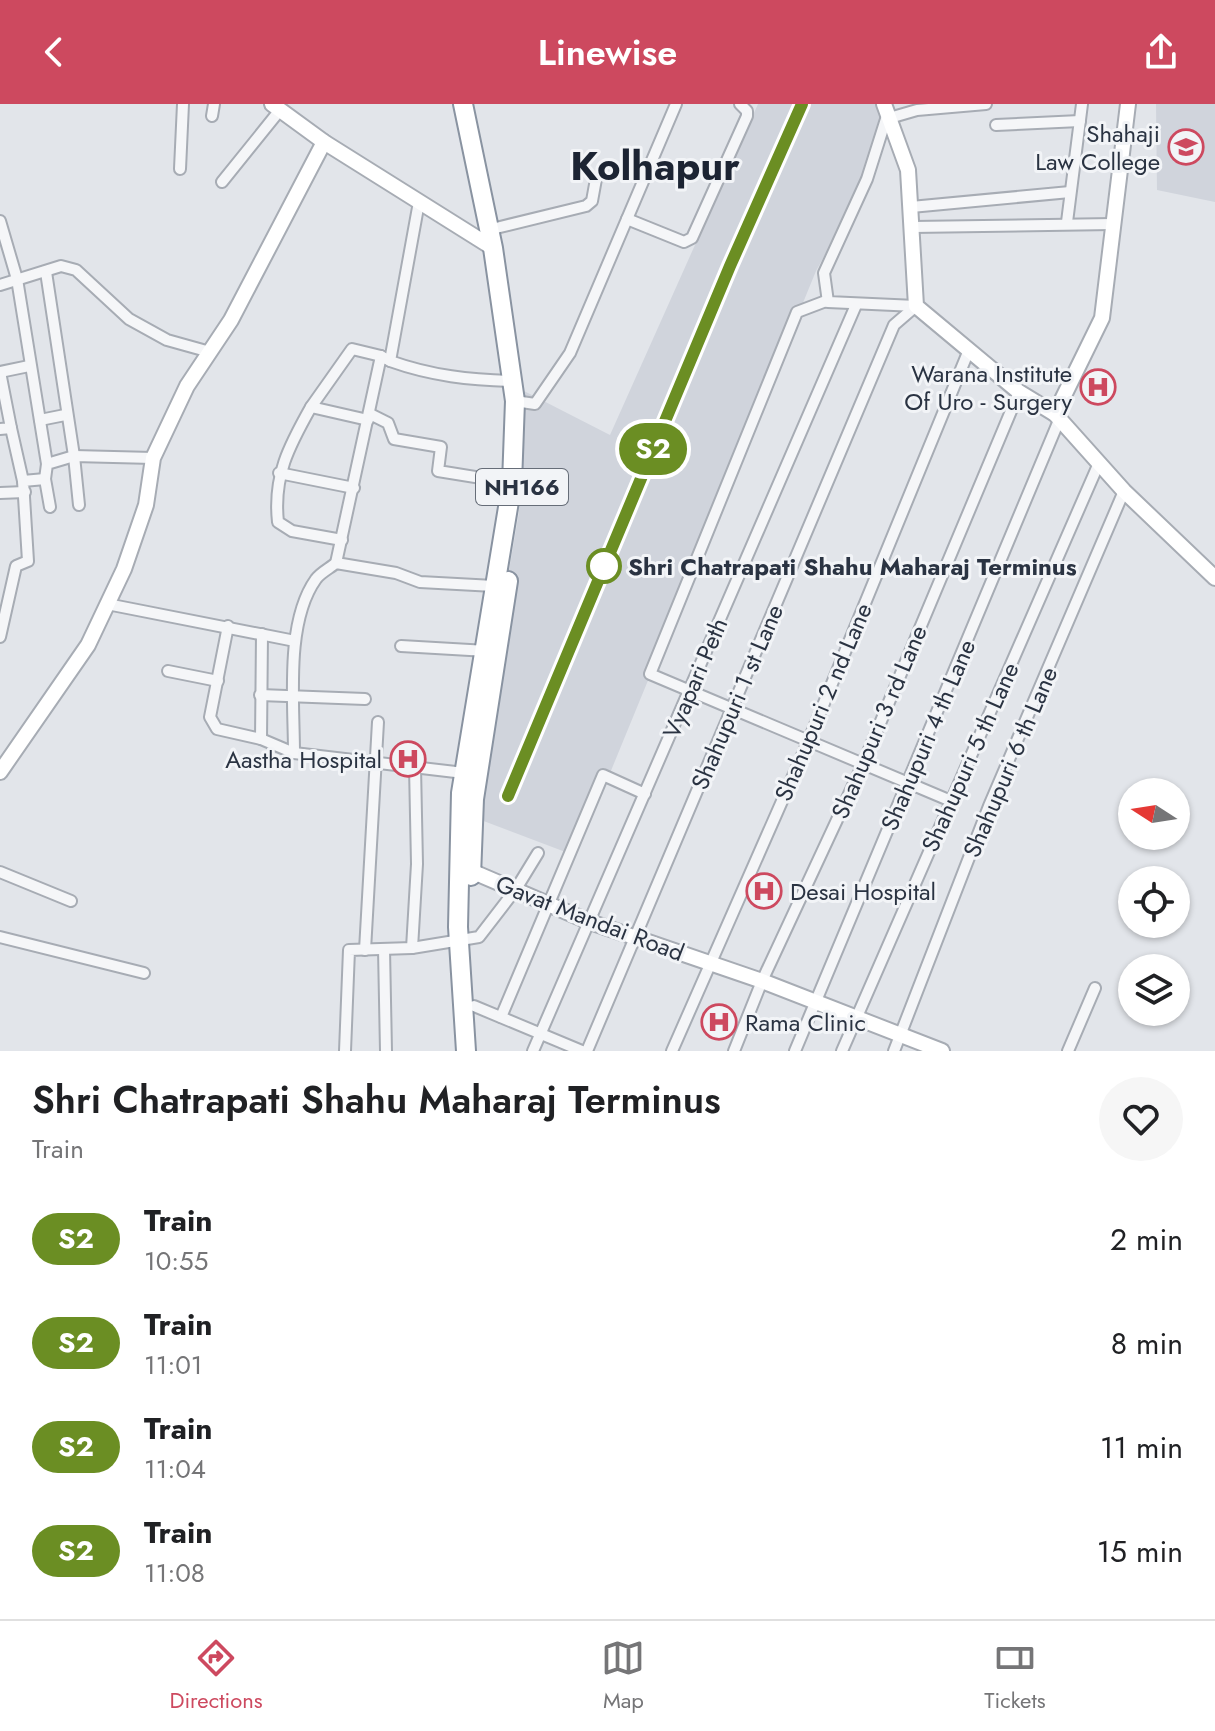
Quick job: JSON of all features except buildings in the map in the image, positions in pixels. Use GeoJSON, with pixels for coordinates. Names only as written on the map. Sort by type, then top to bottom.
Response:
{"type":"FeatureCollection","features":[{"type":"Feature","properties":{"kind":"highway","name":"NH166"},"geometry":{"type":"LineString","coordinates":[[463,104],[520,400],[512,483],[494,586],[474,799],[465,940],[477,1051]]}},
{"type":"Feature","properties":{"kind":"highway","name":"NH166"},"geometry":{"type":"LineString","coordinates":[[466,1051],[464,773],[519,512],[520,400],[496,228],[471,104]]}},
{"type":"Feature","properties":{"kind":"street"},"geometry":{"type":"LineString","coordinates":[[180,169],[183,104]]}},
{"type":"Feature","properties":{"kind":"street"},"geometry":{"type":"LineString","coordinates":[[520,400],[535,404],[570,353],[676,104]]}},
{"type":"Feature","properties":{"kind":"street"},"geometry":{"type":"LineString","coordinates":[[627,219],[684,242],[692,238],[747,116],[747,111],[740,104]]}},
{"type":"Feature","properties":{"kind":"street"},"geometry":{"type":"LineString","coordinates":[[885,111],[986,104]]}},
{"type":"Feature","properties":{"kind":"street"},"geometry":{"type":"LineString","coordinates":[[1067,222],[1082,104]]}},
{"type":"Feature","properties":{"kind":"street"},"geometry":{"type":"LineString","coordinates":[[1058,416],[1102,318],[1128,104]]}},
{"type":"Feature","properties":{"kind":"street"},"geometry":{"type":"LineString","coordinates":[[222,182],[276,107],[324,142],[493,248]]}},
{"type":"Feature","properties":{"kind":"street"},"geometry":{"type":"LineString","coordinates":[[885,111],[908,170],[916,306]]}},
{"type":"Feature","properties":{"kind":"street"},"geometry":{"type":"LineString","coordinates":[[826,301],[824,273],[867,179],[885,111]]}},
{"type":"Feature","properties":{"kind":"street"},"geometry":{"type":"LineString","coordinates":[[996,125],[1080,121]]}},
{"type":"Feature","properties":{"kind":"street"},"geometry":{"type":"LineString","coordinates":[[0,772],[88,645],[146,505],[153,458],[187,386],[231,320],[324,142]]}},
{"type":"Feature","properties":{"kind":"street"},"geometry":{"type":"LineString","coordinates":[[496,228],[586,206],[592,201],[596,179]]}},
{"type":"Feature","properties":{"kind":"street"},"geometry":{"type":"LineString","coordinates":[[911,207],[1070,192]]}},
{"type":"Feature","properties":{"kind":"street"},"geometry":{"type":"LineString","coordinates":[[294,753],[295,641],[300,616],[316,578],[336,563],[369,417],[386,358],[419,202]]}},
{"type":"Feature","properties":{"kind":"street"},"geometry":{"type":"LineString","coordinates":[[0,221],[17,279],[47,464],[45,479],[50,507]]}},
{"type":"Feature","properties":{"kind":"street"},"geometry":{"type":"LineString","coordinates":[[913,227],[1067,222],[1113,224]]}},
{"type":"Feature","properties":{"kind":"street"},"geometry":{"type":"LineString","coordinates":[[0,285],[61,266],[76,270],[129,319],[167,340],[210,352]]}},
{"type":"Feature","properties":{"kind":"street"},"geometry":{"type":"LineString","coordinates":[[46,272],[79,505]]}},
{"type":"Feature","properties":{"kind":"street"},"geometry":{"type":"LineString","coordinates":[[951,801],[650,674],[797,312],[826,301],[916,306],[1019,392],[1058,416],[1124,491],[1215,578]]}},
{"type":"Feature","properties":{"kind":"street","name":"Vyapari Peth"},"geometry":{"type":"LineString","coordinates":[[533,1051],[856,305]]}},
{"type":"Feature","properties":{"kind":"street","name":"Shahupuri 1 st Lane"},"geometry":{"type":"LineString","coordinates":[[585,1051],[894,325],[916,306]]}},
{"type":"Feature","properties":{"kind":"street"},"geometry":{"type":"LineString","coordinates":[[342,540],[292,531],[278,522],[275,497],[279,473],[311,407],[352,349],[423,373],[468,380],[514,381]]}},
{"type":"Feature","properties":{"kind":"street","name":"Shahupuri 2 nd Lane"},"geometry":{"type":"LineString","coordinates":[[672,1051],[808,742],[969,350]]}},
{"type":"Feature","properties":{"kind":"street"},"geometry":{"type":"LineString","coordinates":[[0,637],[16,566],[28,561],[24,487],[5,428],[0,372],[29,366]]}},
{"type":"Feature","properties":{"kind":"street","name":"Shahupuri 3 rd Lane"},"geometry":{"type":"LineString","coordinates":[[734,1051],[762,981],[863,764],[1019,392]]}},
{"type":"Feature","properties":{"kind":"street"},"geometry":{"type":"LineString","coordinates":[[311,407],[369,417],[388,423],[394,439],[441,447],[438,471],[512,483]]}},
{"type":"Feature","properties":{"kind":"street"},"geometry":{"type":"LineString","coordinates":[[40,420],[65,415]]}},
{"type":"Feature","properties":{"kind":"street","name":"Shahupuri 4 th Lane"},"geometry":{"type":"LineString","coordinates":[[795,1051],[1058,416]]}},
{"type":"Feature","properties":{"kind":"street"},"geometry":{"type":"LineString","coordinates":[[47,464],[74,456],[153,458]]}},
{"type":"Feature","properties":{"kind":"street","name":"Shahupuri 5 th Lane"},"geometry":{"type":"LineString","coordinates":[[842,1051],[1099,463]]}},
{"type":"Feature","properties":{"kind":"street"},"geometry":{"type":"LineString","coordinates":[[279,473],[354,488]]}},
{"type":"Feature","properties":{"kind":"street"},"geometry":{"type":"LineString","coordinates":[[0,493],[45,479]]}},
{"type":"Feature","properties":{"kind":"street","name":"Shahupuri 6 th Lane"},"geometry":{"type":"LineString","coordinates":[[894,1051],[989,806],[1124,491]]}},
{"type":"Feature","properties":{"kind":"street"},"geometry":{"type":"LineString","coordinates":[[336,563],[396,573],[420,582],[494,586]]}},
{"type":"Feature","properties":{"kind":"street"},"geometry":{"type":"LineString","coordinates":[[107,604],[295,641]]}},
{"type":"Feature","properties":{"kind":"street"},"geometry":{"type":"LineString","coordinates":[[228,626],[210,717],[212,725],[224,732],[261,739],[294,753],[464,773]]}},
{"type":"Feature","properties":{"kind":"street"},"geometry":{"type":"LineString","coordinates":[[261,739],[262,634]]}},
{"type":"Feature","properties":{"kind":"street"},"geometry":{"type":"LineString","coordinates":[[401,646],[489,651]]}},
{"type":"Feature","properties":{"kind":"street"},"geometry":{"type":"LineString","coordinates":[[168,671],[218,681]]}},
{"type":"Feature","properties":{"kind":"street"},"geometry":{"type":"LineString","coordinates":[[260,695],[365,699]]}},
{"type":"Feature","properties":{"kind":"street"},"geometry":{"type":"LineString","coordinates":[[365,950],[378,722]]}},
{"type":"Feature","properties":{"kind":"street"},"geometry":{"type":"LineString","coordinates":[[412,948],[417,864],[415,767]]}},
{"type":"Feature","properties":{"kind":"street"},"geometry":{"type":"LineString","coordinates":[[501,1017],[603,775],[645,794]]}},
{"type":"Feature","properties":{"kind":"street"},"geometry":{"type":"LineString","coordinates":[[345,1051],[349,950],[412,948],[465,940],[487,931],[538,853]]}},
{"type":"Feature","properties":{"kind":"street","name":"Gavat Mandai Road"},"geometry":{"type":"LineString","coordinates":[[471,871],[590,922],[762,981]]}},
{"type":"Feature","properties":{"kind":"street"},"geometry":{"type":"LineString","coordinates":[[0,872],[71,901]]}},
{"type":"Feature","properties":{"kind":"street"},"geometry":{"type":"LineString","coordinates":[[0,937],[144,973]]}},
{"type":"Feature","properties":{"kind":"street"},"geometry":{"type":"LineString","coordinates":[[384,949],[386,1051]]}},
{"type":"Feature","properties":{"kind":"street"},"geometry":{"type":"LineString","coordinates":[[762,981],[901,1035],[923,1048],[942,1051]]}},
{"type":"Feature","properties":{"kind":"street"},"geometry":{"type":"LineString","coordinates":[[1068,1051],[1095,988]]}},
{"type":"Feature","properties":{"kind":"street"},"geometry":{"type":"LineString","coordinates":[[474,1006],[585,1051]]}},
{"type":"Feature","properties":{"kind":"shaded area"},"geometry":{"type":"Polygon","coordinates":[[[758,104],[884,104],[886,119],[852,206],[816,271],[576,856],[473,817],[493,663],[519,512],[524,391],[610,435],[758,104]]]}},
{"type":"Feature","properties":{"kind":"shaded area","name":"Shahaji Law College"},"geometry":{"type":"Polygon","coordinates":[[[1156,104],[1215,104],[1215,202],[1157,190],[1156,104]]]}},
{"type":"Feature","properties":{"kind":"railway"},"geometry":{"type":"LineString","coordinates":[[508,796],[730,266],[802,104]]}},
{"type":"Feature","properties":{"kind":"train","name":"S2"},"geometry":{"type":"LineString","coordinates":[[508,796],[730,266],[802,104]]}},
{"type":"Feature","properties":{"kind":"place","name":"Shahaji Law College"},"geometry":{"type":"Point","coordinates":[1186,147]}},
{"type":"Feature","properties":{"kind":"place","name":"Warana Institute Of Uro - Surgery"},"geometry":{"type":"Point","coordinates":[1098,387]}},
{"type":"Feature","properties":{"kind":"place","name":"Shri Chatrapati Shahu Maharaj Terminus"},"geometry":{"type":"Point","coordinates":[604,566]}},
{"type":"Feature","properties":{"kind":"place","name":"Aastha Hospital"},"geometry":{"type":"Point","coordinates":[408,759]}},
{"type":"Feature","properties":{"kind":"place","name":"Desai Hospital"},"geometry":{"type":"Point","coordinates":[764,891]}},
{"type":"Feature","properties":{"kind":"place","name":"Rama Clinic"},"geometry":{"type":"Point","coordinates":[719,1022]}},
{"type":"Feature","properties":{"kind":"district","name":"Kolhapur"},"geometry":{"type":"Point","coordinates":[655,166]}}]}
